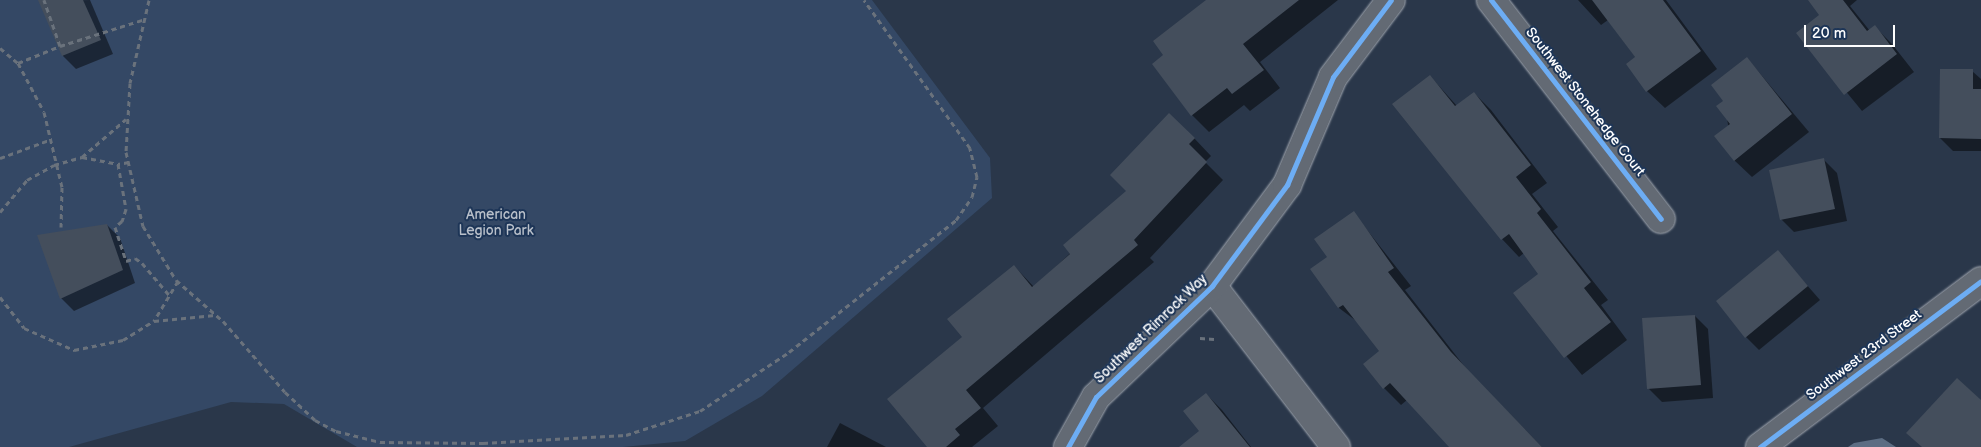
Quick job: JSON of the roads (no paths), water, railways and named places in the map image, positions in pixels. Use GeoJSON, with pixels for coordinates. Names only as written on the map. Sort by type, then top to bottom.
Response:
{"type":"FeatureCollection","features":[{"type":"Feature","properties":{"kind":"street","name":"Southwest Rimrock Way"},"geometry":{"type":"LineString","coordinates":[[1068,447],[1096,397],[1212,286],[1287,185],[1333,77],[1391,0]]}},
{"type":"Feature","properties":{"kind":"street","name":"Southwest Stonehedge Court"},"geometry":{"type":"LineString","coordinates":[[1491,0],[1661,219]]}},
{"type":"Feature","properties":{"kind":"street","name":"Southwest 23rd Street"},"geometry":{"type":"LineString","coordinates":[[1760,447],[1981,280]]}},
{"type":"Feature","properties":{"kind":"street"},"geometry":{"type":"LineString","coordinates":[[1212,286],[1336,447]]}},
{"type":"Feature","properties":{"kind":"park label","name":"American Legion Park"},"geometry":{"type":"Point","coordinates":[496,224]}}]}
